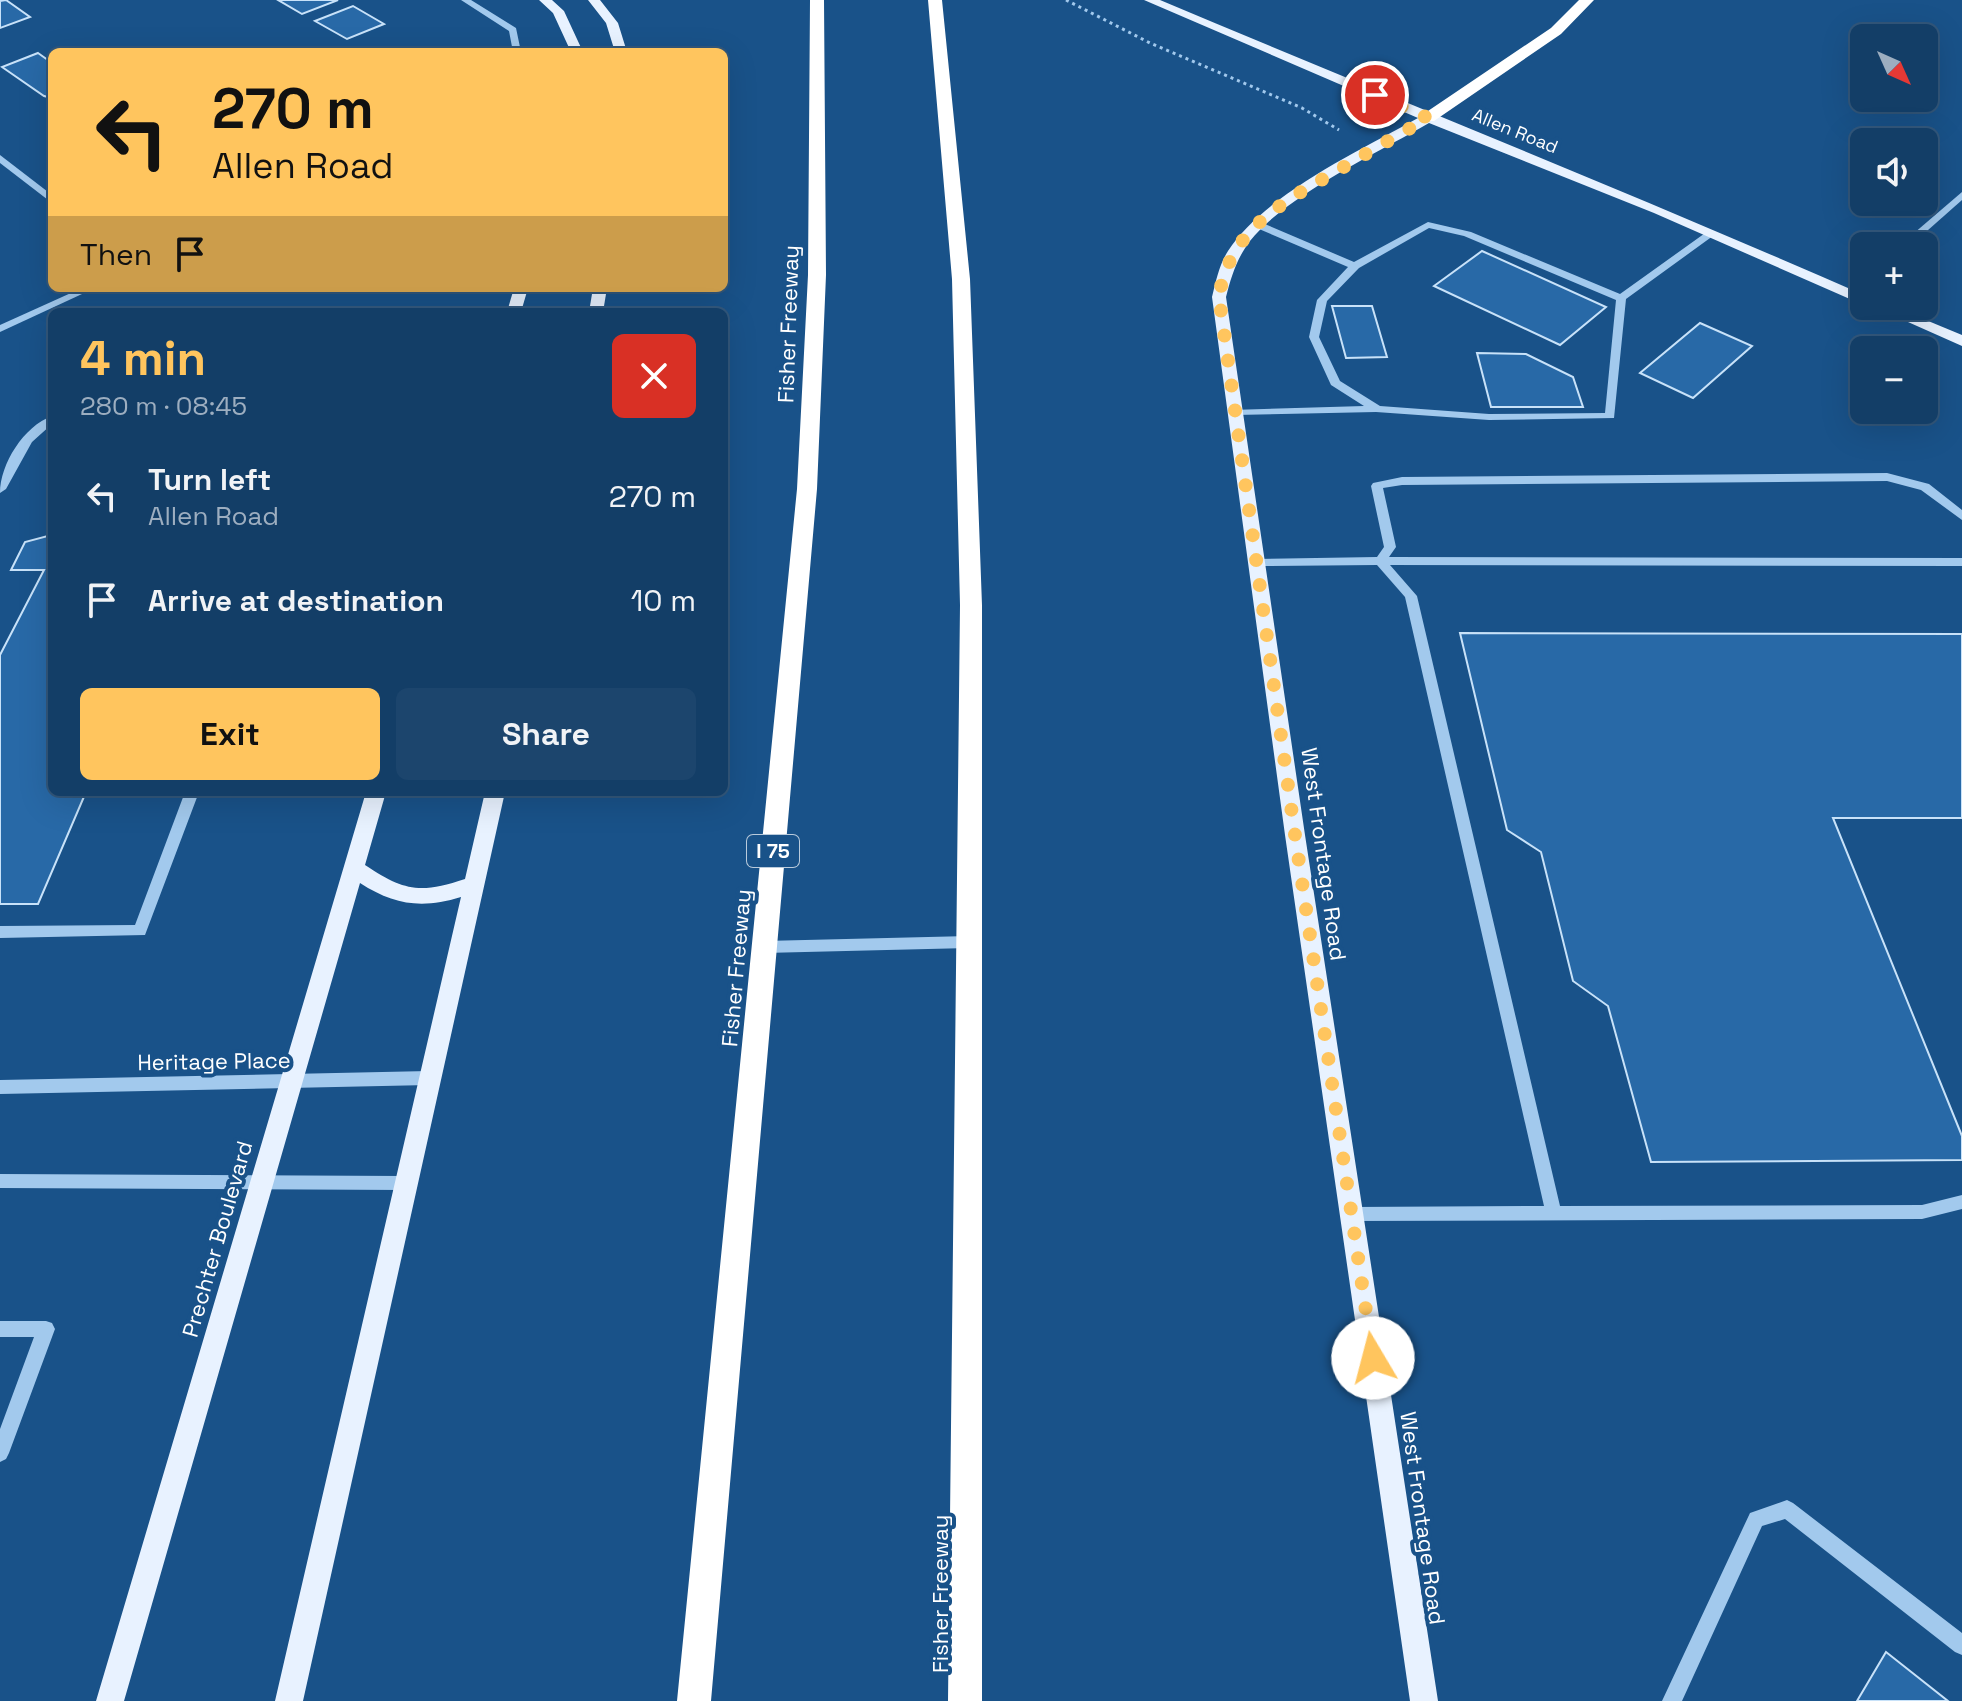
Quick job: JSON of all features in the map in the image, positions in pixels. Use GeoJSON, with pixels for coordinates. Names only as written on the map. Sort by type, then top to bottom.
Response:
{"type":"FeatureCollection","features":[{"type":"Feature","properties":{"kind":"highway","name":"Fisher Freeway"},"geometry":{"type":"LineString","coordinates":[[694,1701],[807,489],[817,275],[817,0]]}},
{"type":"Feature","properties":{"kind":"highway","name":"Fisher Freeway"},"geometry":{"type":"LineString","coordinates":[[935,0],[961,294],[971,605],[965,1701]]}},
{"type":"Feature","properties":{"kind":"highway"},"geometry":{"type":"LineString","coordinates":[[1428,118],[1556,31],[1587,0]]}},
{"type":"Feature","properties":{"kind":"main road"},"geometry":{"type":"LineString","coordinates":[[545,0],[558,11],[575,48]]}},
{"type":"Feature","properties":{"kind":"main road"},"geometry":{"type":"LineString","coordinates":[[594,0],[612,23],[620,48]]}},
{"type":"Feature","properties":{"kind":"main road","name":"Allen Road"},"geometry":{"type":"LineString","coordinates":[[1150,0],[1428,118],[1712,233],[1850,293]]}},
{"type":"Feature","properties":{"kind":"main road","name":"West Frontage Road"},"geometry":{"type":"LineString","coordinates":[[1424,1701],[1219,297],[1222,278],[1232,254],[1256,224],[1281,204],[1428,118]]}},
{"type":"Feature","properties":{"kind":"main road"},"geometry":{"type":"LineString","coordinates":[[1912,320],[1962,341]]}},
{"type":"Feature","properties":{"kind":"main road","name":"Prechter Boulevard"},"geometry":{"type":"LineString","coordinates":[[110,1701],[375,796]]}},
{"type":"Feature","properties":{"kind":"main road"},"geometry":{"type":"LineString","coordinates":[[289,1701],[494,796]]}},
{"type":"Feature","properties":{"kind":"main road"},"geometry":{"type":"LineString","coordinates":[[353,868],[395,896],[433,898],[473,885]]}},
{"type":"Feature","properties":{"kind":"street"},"geometry":{"type":"LineString","coordinates":[[465,0],[513,30],[516,48]]}},
{"type":"Feature","properties":{"kind":"street"},"geometry":{"type":"LineString","coordinates":[[0,158],[48,197]]}},
{"type":"Feature","properties":{"kind":"street"},"geometry":{"type":"LineString","coordinates":[[1920,232],[1962,195]]}},
{"type":"Feature","properties":{"kind":"street"},"geometry":{"type":"LineString","coordinates":[[1256,224],[1355,266]]}},
{"type":"Feature","properties":{"kind":"street"},"geometry":{"type":"LineString","coordinates":[[1377,409],[1335,383],[1314,337],[1322,300],[1355,266],[1428,225],[1467,234],[1621,298]]}},
{"type":"Feature","properties":{"kind":"street"},"geometry":{"type":"LineString","coordinates":[[1235,412],[1377,409],[1489,417],[1610,416],[1621,298],[1712,233]]}},
{"type":"Feature","properties":{"kind":"street"},"geometry":{"type":"LineString","coordinates":[[0,329],[81,292]]}},
{"type":"Feature","properties":{"kind":"street"},"geometry":{"type":"LineString","coordinates":[[0,489],[21,451],[48,420]]}},
{"type":"Feature","properties":{"kind":"street"},"geometry":{"type":"LineString","coordinates":[[1380,561],[1390,547],[1377,486],[1402,481],[1887,477],[1925,487],[1962,516]]}},
{"type":"Feature","properties":{"kind":"street"},"geometry":{"type":"LineString","coordinates":[[1380,561],[1411,596],[1554,1213]]}},
{"type":"Feature","properties":{"kind":"street"},"geometry":{"type":"LineString","coordinates":[[1257,562],[1962,562]]}},
{"type":"Feature","properties":{"kind":"street"},"geometry":{"type":"LineString","coordinates":[[0,932],[140,931],[191,796]]}},
{"type":"Feature","properties":{"kind":"street"},"geometry":{"type":"LineString","coordinates":[[764,947],[969,942]]}},
{"type":"Feature","properties":{"kind":"street","name":"Heritage Place"},"geometry":{"type":"LineString","coordinates":[[0,1087],[429,1078]]}},
{"type":"Feature","properties":{"kind":"street"},"geometry":{"type":"LineString","coordinates":[[0,1181],[404,1183]]}},
{"type":"Feature","properties":{"kind":"street"},"geometry":{"type":"LineString","coordinates":[[1352,1214],[1922,1212],[1962,1202]]}},
{"type":"Feature","properties":{"kind":"street"},"geometry":{"type":"LineString","coordinates":[[0,1329],[46,1329],[0,1453]]}},
{"type":"Feature","properties":{"kind":"street"},"geometry":{"type":"LineString","coordinates":[[1672,1701],[1756,1519],[1787,1509],[1962,1645]]}},
{"type":"Feature","properties":{"kind":"path"},"geometry":{"type":"LineString","coordinates":[[1066,0],[1128,34],[1294,104],[1340,130]]}},
{"type":"Feature","properties":{"kind":"building"},"geometry":{"type":"Polygon","coordinates":[[[6,0],[30,17],[0,28],[0,1],[6,0]]]}},
{"type":"Feature","properties":{"kind":"building"},"geometry":{"type":"Polygon","coordinates":[[[278,0],[338,0],[302,14],[278,0]]]}},
{"type":"Feature","properties":{"kind":"building"},"geometry":{"type":"Polygon","coordinates":[[[353,6],[384,24],[347,39],[315,21],[353,6]]]}},
{"type":"Feature","properties":{"kind":"building"},"geometry":{"type":"Polygon","coordinates":[[[38,53],[48,60],[48,97],[44,96],[2,67],[38,53]]]}},
{"type":"Feature","properties":{"kind":"building"},"geometry":{"type":"Polygon","coordinates":[[[1482,251],[1606,307],[1560,345],[1434,286],[1482,251]]]}},
{"type":"Feature","properties":{"kind":"building"},"geometry":{"type":"Polygon","coordinates":[[[1332,306],[1372,306],[1387,357],[1346,358],[1332,306]]]}},
{"type":"Feature","properties":{"kind":"building"},"geometry":{"type":"Polygon","coordinates":[[[1700,323],[1752,346],[1693,398],[1640,373],[1700,323]]]}},
{"type":"Feature","properties":{"kind":"building"},"geometry":{"type":"Polygon","coordinates":[[[1477,353],[1526,354],[1573,377],[1583,407],[1491,407],[1477,353]]]}},
{"type":"Feature","properties":{"kind":"building"},"geometry":{"type":"Polygon","coordinates":[[[48,536],[48,796],[84,796],[38,904],[0,904],[0,655],[44,570],[11,570],[25,542],[48,536]]]}},
{"type":"Feature","properties":{"kind":"building"},"geometry":{"type":"Polygon","coordinates":[[[1460,633],[1962,634],[1962,818],[1833,818],[1962,1136],[1962,1160],[1651,1162],[1608,1006],[1573,981],[1541,852],[1507,830],[1460,633]]]}},
{"type":"Feature","properties":{"kind":"building"},"geometry":{"type":"Polygon","coordinates":[[[1886,1652],[1948,1701],[1857,1701],[1886,1652]]]}},
{"type":"Feature","properties":{"kind":"route"},"geometry":{"type":"LineString","coordinates":[[1373,1358],[1219,297],[1222,278],[1232,254],[1243,237],[1263,217],[1428,118],[1375,95]]}}]}
